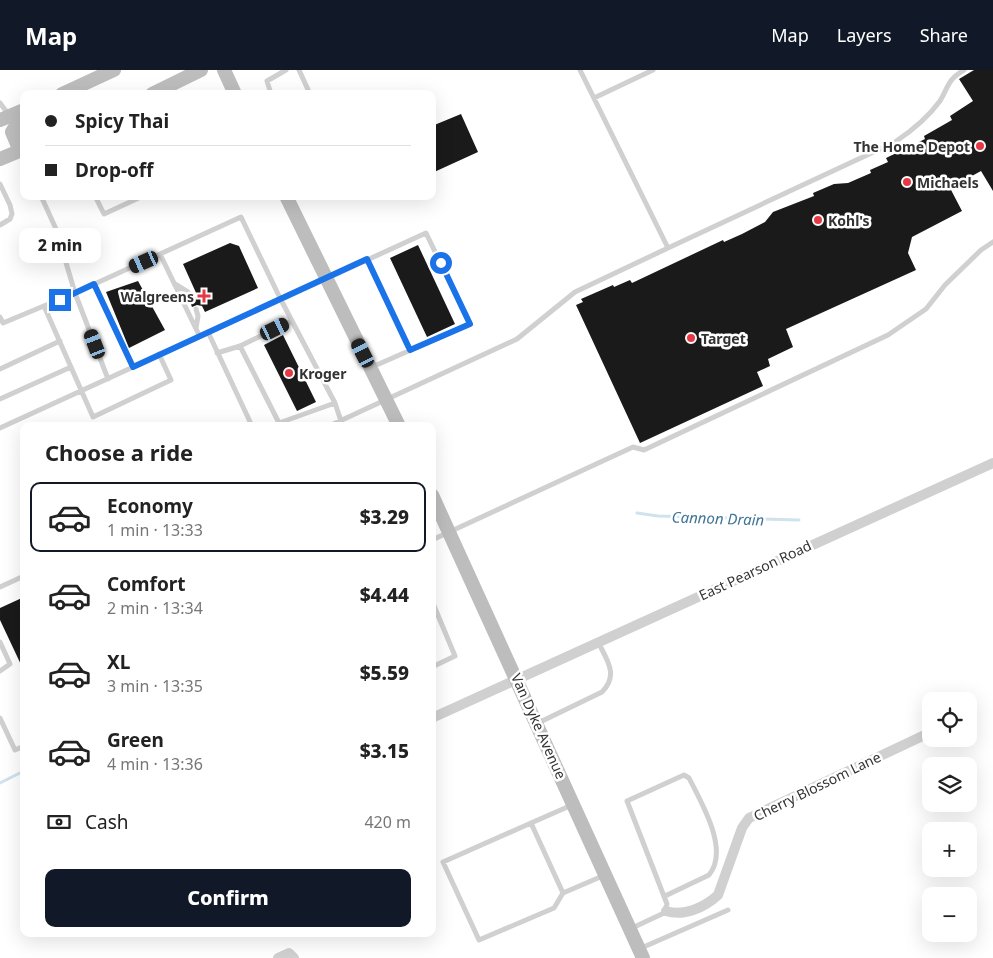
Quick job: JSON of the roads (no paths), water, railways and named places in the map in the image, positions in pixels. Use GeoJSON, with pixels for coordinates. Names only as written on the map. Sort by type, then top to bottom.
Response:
{"type":"FeatureCollection","features":[{"type":"Feature","properties":{"kind":"main road"},"geometry":{"type":"LineString","coordinates":[[70,90],[94,77],[114,70]]}},
{"type":"Feature","properties":{"kind":"main road"},"geometry":{"type":"LineString","coordinates":[[93,90],[116,79],[122,70]]}},
{"type":"Feature","properties":{"kind":"main road"},"geometry":{"type":"LineString","coordinates":[[165,90],[201,70]]}},
{"type":"Feature","properties":{"kind":"main road"},"geometry":{"type":"LineString","coordinates":[[224,70],[234,90]]}},
{"type":"Feature","properties":{"kind":"main road"},"geometry":{"type":"LineString","coordinates":[[5,118],[20,112]]}},
{"type":"Feature","properties":{"kind":"main road"},"geometry":{"type":"LineString","coordinates":[[20,123],[12,132],[20,149]]}},
{"type":"Feature","properties":{"kind":"main road"},"geometry":{"type":"LineString","coordinates":[[0,159],[20,154]]}},
{"type":"Feature","properties":{"kind":"main road"},"geometry":{"type":"LineString","coordinates":[[288,200],[398,422]]}},
{"type":"Feature","properties":{"kind":"main road","name":"Van Dyke Avenue"},"geometry":{"type":"LineString","coordinates":[[436,503],[641,954]]}},
{"type":"Feature","properties":{"kind":"street","name":"East Pearson Road"},"geometry":{"type":"LineString","coordinates":[[436,716],[993,463]]}},
{"type":"Feature","properties":{"kind":"street","name":"Cherry Blossom Lane"},"geometry":{"type":"LineString","coordinates":[[666,911],[673,913],[685,912],[711,902],[718,895],[742,828],[749,818],[922,736]]}},
{"type":"Feature","properties":{"kind":"street"},"geometry":{"type":"LineString","coordinates":[[278,958],[289,953],[294,958]]}},
{"type":"Feature","properties":{"kind":"lane"},"geometry":{"type":"LineString","coordinates":[[269,90],[266,81],[286,70]]}},
{"type":"Feature","properties":{"kind":"lane"},"geometry":{"type":"LineString","coordinates":[[299,70],[308,90]]}},
{"type":"Feature","properties":{"kind":"lane"},"geometry":{"type":"LineString","coordinates":[[580,70],[668,248]]}},
{"type":"Feature","properties":{"kind":"lane"},"geometry":{"type":"LineString","coordinates":[[594,98],[653,70]]}},
{"type":"Feature","properties":{"kind":"lane"},"geometry":{"type":"LineString","coordinates":[[0,317],[1,323],[44,306],[241,217],[280,298],[335,403],[341,421],[517,340],[575,292],[895,142],[906,135],[940,101],[948,82],[964,70]]}},
{"type":"Feature","properties":{"kind":"lane"},"geometry":{"type":"LineString","coordinates":[[0,103],[5,118]]}},
{"type":"Feature","properties":{"kind":"lane"},"geometry":{"type":"LineString","coordinates":[[0,184],[12,214],[10,219],[0,225]]}},
{"type":"Feature","properties":{"kind":"lane"},"geometry":{"type":"LineString","coordinates":[[43,200],[56,229],[75,293],[108,379]]}},
{"type":"Feature","properties":{"kind":"lane"},"geometry":{"type":"LineString","coordinates":[[97,200],[104,214],[134,200]]}},
{"type":"Feature","properties":{"kind":"lane"},"geometry":{"type":"LineString","coordinates":[[0,428],[199,335],[426,233],[470,324],[371,368]]}},
{"type":"Feature","properties":{"kind":"lane"},"geometry":{"type":"LineString","coordinates":[[436,539],[633,447],[644,450],[888,335],[926,309],[945,285],[969,261],[993,242]]}},
{"type":"Feature","properties":{"kind":"lane"},"geometry":{"type":"LineString","coordinates":[[160,254],[199,335]]}},
{"type":"Feature","properties":{"kind":"lane"},"geometry":{"type":"LineString","coordinates":[[367,259],[410,350]]}},
{"type":"Feature","properties":{"kind":"lane"},"geometry":{"type":"LineString","coordinates":[[94,284],[133,367]]}},
{"type":"Feature","properties":{"kind":"lane"},"geometry":{"type":"LineString","coordinates":[[174,284],[188,292],[191,298]]}},
{"type":"Feature","properties":{"kind":"lane"},"geometry":{"type":"LineString","coordinates":[[44,306],[93,416],[171,380],[159,354]]}},
{"type":"Feature","properties":{"kind":"lane"},"geometry":{"type":"LineString","coordinates":[[196,309],[198,316],[196,328]]}},
{"type":"Feature","properties":{"kind":"lane"},"geometry":{"type":"LineString","coordinates":[[217,353],[240,346],[292,320]]}},
{"type":"Feature","properties":{"kind":"lane"},"geometry":{"type":"LineString","coordinates":[[208,332],[250,422]]}},
{"type":"Feature","properties":{"kind":"lane"},"geometry":{"type":"LineString","coordinates":[[0,369],[60,342]]}},
{"type":"Feature","properties":{"kind":"lane"},"geometry":{"type":"LineString","coordinates":[[240,346],[278,422]]}},
{"type":"Feature","properties":{"kind":"lane"},"geometry":{"type":"LineString","coordinates":[[0,399],[72,367]]}},
{"type":"Feature","properties":{"kind":"lane"},"geometry":{"type":"LineString","coordinates":[[282,422],[335,403]]}},
{"type":"Feature","properties":{"kind":"lane"},"geometry":{"type":"LineString","coordinates":[[0,587],[20,578]]}},
{"type":"Feature","properties":{"kind":"lane"},"geometry":{"type":"LineString","coordinates":[[436,611],[455,656],[436,665]]}},
{"type":"Feature","properties":{"kind":"lane"},"geometry":{"type":"LineString","coordinates":[[0,642],[10,664],[0,671]]}},
{"type":"Feature","properties":{"kind":"lane"},"geometry":{"type":"LineString","coordinates":[[537,723],[602,692],[608,686],[612,679],[611,672],[598,642]]}},
{"type":"Feature","properties":{"kind":"lane"},"geometry":{"type":"LineString","coordinates":[[0,718],[15,750],[20,748]]}},
{"type":"Feature","properties":{"kind":"lane"},"geometry":{"type":"LineString","coordinates":[[630,929],[666,911],[667,904],[626,804],[632,798],[684,775],[690,778],[709,821],[714,837],[716,855],[709,875],[665,896]]}},
{"type":"Feature","properties":{"kind":"lane"},"geometry":{"type":"LineString","coordinates":[[574,804],[443,862],[479,940],[554,908],[563,894],[606,875]]}},
{"type":"Feature","properties":{"kind":"lane"},"geometry":{"type":"LineString","coordinates":[[531,823],[563,894]]}},
{"type":"Feature","properties":{"kind":"lane"},"geometry":{"type":"LineString","coordinates":[[641,954],[728,910]]}},
{"type":"Feature","properties":{"kind":"waterway","name":"Cannon Drain"},"geometry":{"type":"LineString","coordinates":[[637,513],[658,516],[799,520]]}},
{"type":"Feature","properties":{"kind":"waterway","name":"Cannon Drain"},"geometry":{"type":"LineString","coordinates":[[0,783],[20,773]]}},
{"type":"Feature","properties":{"kind":"place","name":"The Home Depot"},"geometry":{"type":"Point","coordinates":[980,146]}},
{"type":"Feature","properties":{"kind":"place","name":"Michaels"},"geometry":{"type":"Point","coordinates":[907,182]}},
{"type":"Feature","properties":{"kind":"place","name":"Kohl's"},"geometry":{"type":"Point","coordinates":[818,220]}},
{"type":"Feature","properties":{"kind":"place","name":"Walgreens"},"geometry":{"type":"Point","coordinates":[204,296]}},
{"type":"Feature","properties":{"kind":"place","name":"Target"},"geometry":{"type":"Point","coordinates":[691,338]}},
{"type":"Feature","properties":{"kind":"place","name":"Kroger"},"geometry":{"type":"Point","coordinates":[289,373]}}]}
